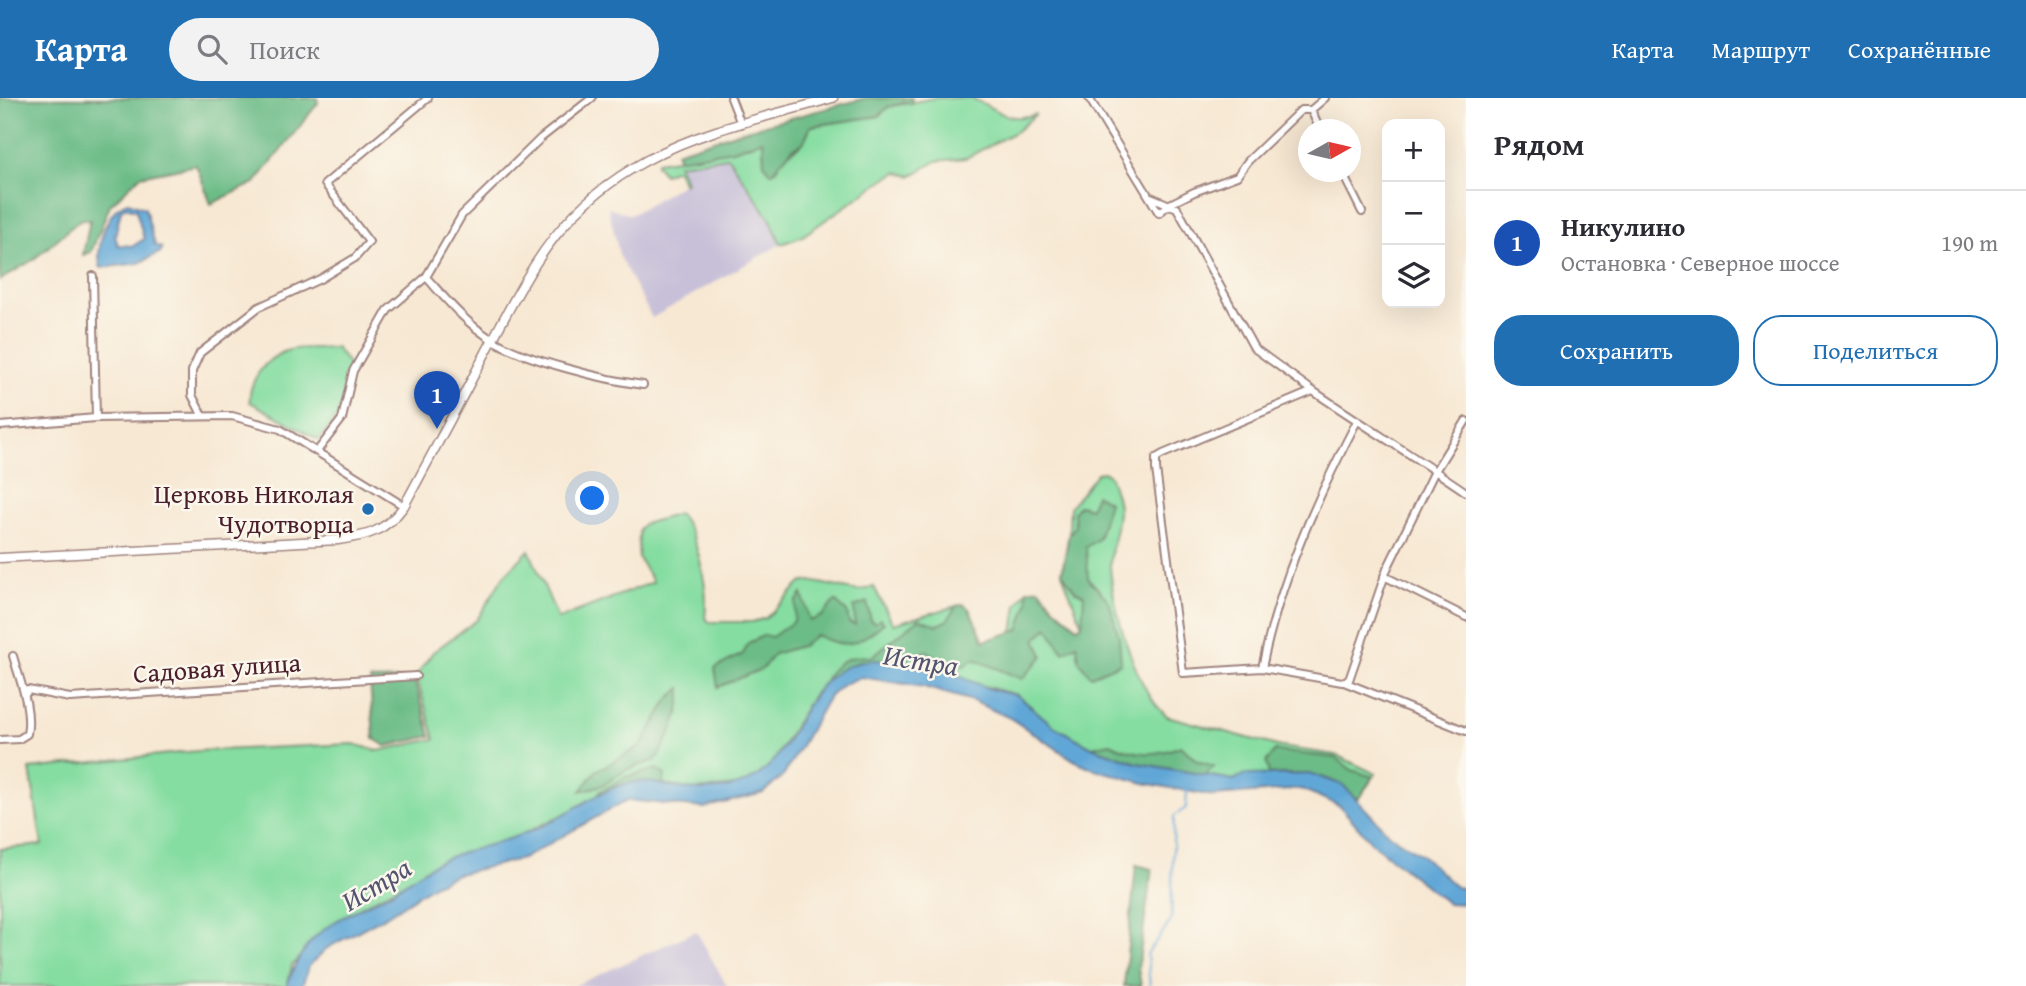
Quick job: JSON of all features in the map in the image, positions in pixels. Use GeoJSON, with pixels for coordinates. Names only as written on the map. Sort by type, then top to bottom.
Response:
{"type":"FeatureCollection","features":[{"type":"Feature","properties":{"kind":"main road"},"geometry":{"type":"LineString","coordinates":[[0,558],[360,537],[385,527],[404,506],[539,254],[577,210],[647,160],[681,145],[741,124],[833,98]]}},
{"type":"Feature","properties":{"kind":"street"},"geometry":{"type":"LineString","coordinates":[[202,415],[192,395],[192,371],[200,353],[258,307],[320,279],[355,258],[369,242],[325,184],[428,98]]}},
{"type":"Feature","properties":{"kind":"street"},"geometry":{"type":"LineString","coordinates":[[318,450],[342,419],[353,371],[388,310],[426,277],[462,215],[541,138],[592,98]]}},
{"type":"Feature","properties":{"kind":"street"},"geometry":{"type":"LineString","coordinates":[[732,98],[741,124]]}},
{"type":"Feature","properties":{"kind":"street"},"geometry":{"type":"LineString","coordinates":[[1088,98],[1159,214],[1170,204],[1237,176],[1248,161],[1301,110],[1311,110],[1325,98]]}},
{"type":"Feature","properties":{"kind":"street"},"geometry":{"type":"LineString","coordinates":[[1311,110],[1315,119]]}},
{"type":"Feature","properties":{"kind":"street"},"geometry":{"type":"LineString","coordinates":[[1347,182],[1362,212]]}},
{"type":"Feature","properties":{"kind":"street"},"geometry":{"type":"LineString","coordinates":[[1151,197],[1177,208],[1230,300],[1248,341],[1313,391],[1466,492]]}},
{"type":"Feature","properties":{"kind":"street"},"geometry":{"type":"LineString","coordinates":[[93,276],[96,418]]}},
{"type":"Feature","properties":{"kind":"street"},"geometry":{"type":"LineString","coordinates":[[426,277],[459,314],[493,340],[573,369],[643,385]]}},
{"type":"Feature","properties":{"kind":"street"},"geometry":{"type":"LineString","coordinates":[[1313,391],[1156,458],[1180,667],[1183,673],[1262,668],[1342,682],[1466,731]]}},
{"type":"Feature","properties":{"kind":"street"},"geometry":{"type":"LineString","coordinates":[[0,425],[96,418],[232,416],[280,429],[318,450],[404,506]]}},
{"type":"Feature","properties":{"kind":"street"},"geometry":{"type":"LineString","coordinates":[[1262,668],[1271,620],[1293,556],[1326,481],[1357,421]]}},
{"type":"Feature","properties":{"kind":"street"},"geometry":{"type":"LineString","coordinates":[[1342,682],[1353,674],[1384,576],[1435,471],[1466,421]]}},
{"type":"Feature","properties":{"kind":"street"},"geometry":{"type":"LineString","coordinates":[[1384,576],[1466,617]]}},
{"type":"Feature","properties":{"kind":"street"},"geometry":{"type":"LineString","coordinates":[[0,740],[19,739],[27,734],[25,695],[13,656]]}},
{"type":"Feature","properties":{"kind":"street","name":"Садовая улица"},"geometry":{"type":"LineString","coordinates":[[25,695],[28,690],[34,690],[70,698],[416,676]]}},
{"type":"Feature","properties":{"kind":"shaded area"},"geometry":{"type":"Polygon","coordinates":[[[728,157],[771,220],[781,244],[652,318],[620,258],[608,207],[631,215],[685,182],[678,164],[728,157]]]}},
{"type":"Feature","properties":{"kind":"shaded area"},"geometry":{"type":"Polygon","coordinates":[[[696,931],[727,986],[574,986],[696,931]]]}},
{"type":"Feature","properties":{"kind":"green space"},"geometry":{"type":"Polygon","coordinates":[[[0,98],[317,98],[318,103],[255,183],[211,204],[196,165],[140,176],[110,205],[91,252],[83,255],[90,220],[81,219],[33,260],[0,280],[0,98]]]}},
{"type":"Feature","properties":{"kind":"green space"},"geometry":{"type":"Polygon","coordinates":[[[866,98],[912,98],[911,104],[906,102],[888,107],[879,116],[811,126],[803,143],[792,149],[771,173],[764,163],[763,140],[733,150],[679,159],[676,152],[742,131],[866,98]]]}},
{"type":"Feature","properties":{"kind":"green space"},"geometry":{"type":"Polygon","coordinates":[[[934,98],[976,100],[1014,117],[1036,114],[1017,131],[966,158],[937,161],[911,176],[898,172],[886,178],[801,237],[781,244],[771,220],[728,157],[678,164],[686,182],[684,184],[676,169],[664,174],[656,165],[657,162],[733,150],[763,140],[764,163],[771,173],[776,170],[782,158],[798,147],[811,126],[879,116],[888,107],[934,98]]]}},
{"type":"Feature","properties":{"kind":"green space"},"geometry":{"type":"Polygon","coordinates":[[[336,348],[351,368],[338,416],[319,440],[250,402],[255,378],[265,365],[279,354],[298,349],[336,348]]]}},
{"type":"Feature","properties":{"kind":"green space"},"geometry":{"type":"Polygon","coordinates":[[[1104,472],[1109,475],[1118,508],[1110,566],[1116,604],[1136,668],[1155,704],[1167,716],[1281,747],[1336,755],[1376,774],[1358,799],[1343,785],[1244,775],[1234,780],[1211,777],[1092,747],[1055,727],[1017,695],[966,681],[832,673],[812,696],[772,764],[751,781],[735,786],[694,790],[653,782],[610,792],[512,839],[454,856],[360,907],[292,965],[287,986],[0,986],[0,849],[42,845],[30,769],[197,751],[354,744],[378,751],[435,739],[416,676],[433,652],[477,620],[503,577],[529,550],[558,619],[653,582],[638,557],[639,530],[643,524],[679,514],[692,535],[701,563],[705,617],[709,622],[752,622],[766,618],[801,583],[810,581],[858,591],[874,587],[893,624],[963,604],[969,609],[984,641],[1013,633],[1017,605],[1027,590],[1039,588],[1054,607],[1077,627],[1082,625],[1062,573],[1069,534],[1070,507],[1097,473],[1104,472]]]}},
{"type":"Feature","properties":{"kind":"green space"},"geometry":{"type":"Polygon","coordinates":[[[1096,495],[1109,502],[1098,539],[1086,547],[1088,578],[1109,601],[1119,637],[1121,663],[1091,676],[1079,661],[1077,645],[1063,652],[1048,627],[1036,639],[1043,656],[1022,679],[974,659],[964,666],[936,658],[927,651],[898,662],[860,661],[824,683],[827,676],[842,661],[871,657],[919,619],[938,625],[947,621],[956,606],[963,604],[969,609],[984,641],[1019,630],[1028,603],[1027,590],[1039,588],[1054,607],[1077,627],[1082,625],[1084,595],[1076,591],[1062,573],[1069,534],[1075,527],[1074,512],[1079,505],[1090,508],[1096,495]]]}},
{"type":"Feature","properties":{"kind":"green space"},"geometry":{"type":"Polygon","coordinates":[[[802,594],[810,621],[822,616],[835,601],[847,612],[849,623],[855,625],[854,607],[867,602],[871,621],[875,623],[880,619],[884,623],[852,643],[836,643],[816,635],[804,645],[774,654],[762,669],[718,687],[715,668],[743,654],[748,643],[765,635],[772,637],[794,621],[796,602],[802,594]]]}},
{"type":"Feature","properties":{"kind":"green space"},"geometry":{"type":"Polygon","coordinates":[[[414,679],[431,736],[386,746],[374,739],[370,680],[414,679]]]}},
{"type":"Feature","properties":{"kind":"green space"},"geometry":{"type":"Polygon","coordinates":[[[681,688],[677,717],[656,760],[626,770],[603,785],[581,791],[596,771],[641,746],[668,700],[681,688]]]}},
{"type":"Feature","properties":{"kind":"green space"},"geometry":{"type":"Polygon","coordinates":[[[1110,743],[1145,753],[1162,752],[1181,746],[1197,761],[1214,766],[1206,775],[1137,763],[1092,747],[1110,743]]]}},
{"type":"Feature","properties":{"kind":"green space"},"geometry":{"type":"Polygon","coordinates":[[[1275,751],[1336,758],[1352,770],[1373,777],[1358,799],[1337,783],[1317,776],[1269,774],[1266,762],[1275,751]]]}},
{"type":"Feature","properties":{"kind":"green space"},"geometry":{"type":"Polygon","coordinates":[[[657,769],[665,775],[663,785],[645,782],[623,786],[601,796],[599,792],[626,777],[657,769]]]}},
{"type":"Feature","properties":{"kind":"green space"},"geometry":{"type":"Polygon","coordinates":[[[1136,865],[1152,869],[1138,968],[1141,986],[1124,986],[1136,865]]]}},
{"type":"Feature","properties":{"kind":"water"},"geometry":{"type":"Polygon","coordinates":[[[128,202],[145,208],[155,245],[162,248],[161,252],[139,263],[101,268],[99,251],[104,230],[114,212],[128,202]],[[125,207],[121,210],[115,236],[118,245],[133,246],[144,239],[136,210],[125,207]]]}},
{"type":"Feature","properties":{"kind":"water"},"geometry":{"type":"Polygon","coordinates":[[[876,660],[944,670],[993,690],[1017,695],[1055,727],[1092,747],[1137,763],[1234,780],[1244,775],[1312,774],[1343,785],[1390,835],[1424,857],[1457,888],[1466,887],[1466,904],[1447,903],[1372,843],[1340,806],[1302,789],[1214,796],[1144,783],[1094,769],[1074,760],[1010,718],[973,701],[924,687],[861,677],[844,684],[828,698],[784,775],[763,793],[704,808],[627,800],[522,859],[454,875],[435,884],[386,916],[327,948],[309,966],[302,986],[287,986],[301,955],[319,933],[441,860],[531,831],[606,791],[628,783],[647,782],[709,790],[738,785],[759,775],[775,758],[813,696],[829,678],[849,665],[876,660]]]}},
{"type":"Feature","properties":{"kind":"waterway"},"geometry":{"type":"LineString","coordinates":[[1150,986],[1147,954],[1171,921],[1174,816],[1186,808],[1187,791]]}},
{"type":"Feature","properties":{"kind":"place","name":"Никулино"},"geometry":{"type":"Point","coordinates":[437,429]}},
{"type":"Feature","properties":{"kind":"place","name":"Церковь Николая Чудотворца"},"geometry":{"type":"Point","coordinates":[368,509]}},
{"type":"Feature","properties":{"kind":"water label","name":"Истра"},"geometry":{"type":"Point","coordinates":[921,660]}},
{"type":"Feature","properties":{"kind":"water label","name":"Истра"},"geometry":{"type":"Point","coordinates":[376,884]}}]}
